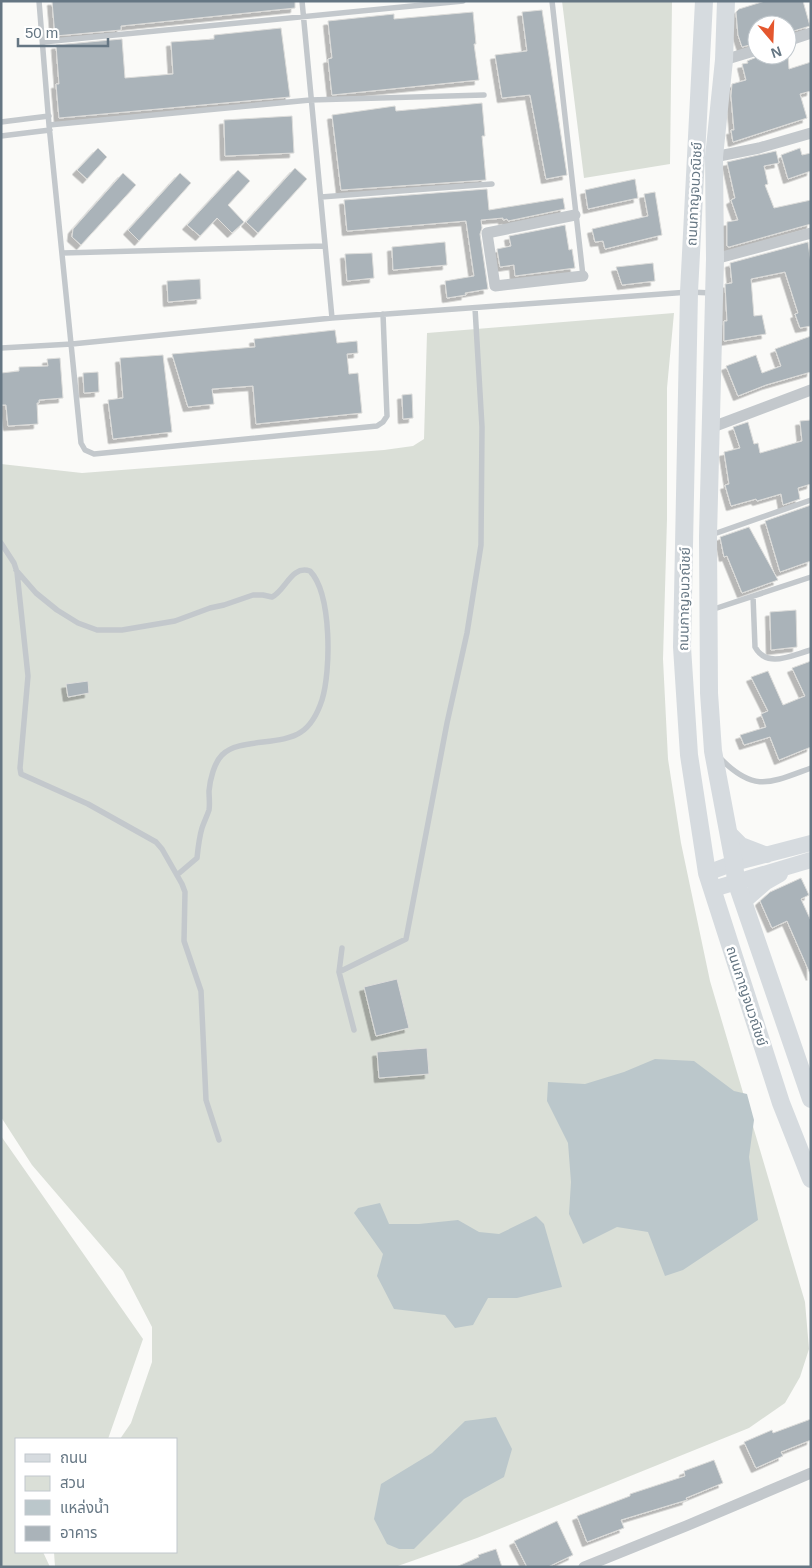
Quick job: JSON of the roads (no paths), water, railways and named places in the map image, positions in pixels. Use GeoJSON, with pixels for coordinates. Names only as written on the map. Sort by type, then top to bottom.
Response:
{"type":"FeatureCollection","features":[{"type":"Feature","properties":{"kind":"main road","name":"ถนนกาญจนวณิชย์"},"geometry":{"type":"LineString","coordinates":[[704,1],[689,292],[682,647],[689,755],[710,881],[781,1104],[811,1178]]}},
{"type":"Feature","properties":{"kind":"main road","name":"ถนนกาญจนวณิชย์"},"geometry":{"type":"LineString","coordinates":[[726,1],[724,60],[714,157],[715,259],[708,536],[709,693],[713,751],[736,881],[787,1027],[806,1070],[811,1099]]}},
{"type":"Feature","properties":{"kind":"street"},"geometry":{"type":"LineString","coordinates":[[797,38],[811,33]]}},
{"type":"Feature","properties":{"kind":"street"},"geometry":{"type":"LineString","coordinates":[[724,60],[747,53]]}},
{"type":"Feature","properties":{"kind":"street"},"geometry":{"type":"LineString","coordinates":[[714,157],[759,148],[811,133]]}},
{"type":"Feature","properties":{"kind":"street"},"geometry":{"type":"LineString","coordinates":[[574,215],[487,233],[495,286],[583,276]]}},
{"type":"Feature","properties":{"kind":"street"},"geometry":{"type":"LineString","coordinates":[[715,259],[811,233]]}},
{"type":"Feature","properties":{"kind":"street"},"geometry":{"type":"LineString","coordinates":[[710,428],[811,390]]}},
{"type":"Feature","properties":{"kind":"street"},"geometry":{"type":"LineString","coordinates":[[729,833],[741,845],[767,855]]}},
{"type":"Feature","properties":{"kind":"street"},"geometry":{"type":"LineString","coordinates":[[710,881],[734,863],[811,842]]}},
{"type":"Feature","properties":{"kind":"street"},"geometry":{"type":"LineString","coordinates":[[710,881],[736,881],[811,860]]}},
{"type":"Feature","properties":{"kind":"street"},"geometry":{"type":"LineString","coordinates":[[743,902],[766,882],[793,866]]}},
{"type":"Feature","properties":{"kind":"street"},"geometry":{"type":"LineString","coordinates":[[584,1567],[811,1473]]}},
{"type":"Feature","properties":{"kind":"lane"},"geometry":{"type":"LineString","coordinates":[[39,1],[49,127],[81,443],[89,453],[377,426],[387,416],[383,314]]}},
{"type":"Feature","properties":{"kind":"lane"},"geometry":{"type":"LineString","coordinates":[[302,1],[332,318]]}},
{"type":"Feature","properties":{"kind":"lane"},"geometry":{"type":"LineString","coordinates":[[43,42],[462,1]]}},
{"type":"Feature","properties":{"kind":"lane"},"geometry":{"type":"LineString","coordinates":[[552,1],[574,215],[583,276]]}},
{"type":"Feature","properties":{"kind":"lane"},"geometry":{"type":"LineString","coordinates":[[1,136],[49,127],[310,100],[484,95]]}},
{"type":"Feature","properties":{"kind":"lane"},"geometry":{"type":"LineString","coordinates":[[1,122],[49,116]]}},
{"type":"Feature","properties":{"kind":"lane"},"geometry":{"type":"LineString","coordinates":[[322,197],[492,184]]}},
{"type":"Feature","properties":{"kind":"lane"},"geometry":{"type":"LineString","coordinates":[[62,253],[324,246]]}},
{"type":"Feature","properties":{"kind":"lane"},"geometry":{"type":"LineString","coordinates":[[1,348],[72,344],[383,314],[689,292],[714,293]]}},
{"type":"Feature","properties":{"kind":"lane"},"geometry":{"type":"LineString","coordinates":[[339,972],[406,939],[447,722],[467,632],[481,545],[482,427],[475,308]]}},
{"type":"Feature","properties":{"kind":"lane"},"geometry":{"type":"LineString","coordinates":[[708,536],[811,500]]}},
{"type":"Feature","properties":{"kind":"lane"},"geometry":{"type":"LineString","coordinates":[[1,544],[14,563],[19,584],[28,676],[21,774],[88,804],[156,842],[177,875],[185,892],[184,941],[201,991],[206,1100],[219,1140]]}},
{"type":"Feature","properties":{"kind":"lane"},"geometry":{"type":"LineString","coordinates":[[16,570],[36,592],[57,610],[84,626],[104,630],[122,630],[175,621],[254,595],[272,597],[300,570],[310,571],[317,581],[324,601],[327,622],[325,677],[320,707],[310,724],[297,734],[233,749],[220,758],[214,769],[209,790],[209,808],[202,830],[197,858],[177,875]]}},
{"type":"Feature","properties":{"kind":"lane"},"geometry":{"type":"LineString","coordinates":[[708,611],[811,577]]}},
{"type":"Feature","properties":{"kind":"lane"},"geometry":{"type":"LineString","coordinates":[[753,596],[755,647],[759,654],[766,658],[777,660],[811,650]]}},
{"type":"Feature","properties":{"kind":"lane"},"geometry":{"type":"LineString","coordinates":[[713,751],[732,770],[751,781],[763,783],[774,781],[811,768]]}},
{"type":"Feature","properties":{"kind":"lane"},"geometry":{"type":"LineString","coordinates":[[342,948],[339,972],[354,1030]]}},
{"type":"Feature","properties":{"kind":"water"},"geometry":{"type":"Polygon","coordinates":[[[655,1059],[694,1061],[734,1091],[747,1094],[754,1120],[749,1157],[758,1220],[683,1270],[665,1276],[648,1232],[617,1227],[583,1244],[569,1214],[571,1182],[568,1143],[547,1101],[548,1082],[585,1084],[624,1072],[655,1059]]]}},
{"type":"Feature","properties":{"kind":"water"},"geometry":{"type":"Polygon","coordinates":[[[380,1203],[389,1224],[419,1224],[458,1220],[479,1232],[499,1234],[536,1216],[544,1224],[562,1287],[517,1298],[488,1298],[473,1325],[455,1328],[445,1315],[394,1309],[377,1276],[383,1254],[354,1213],[358,1208],[380,1203]]]}},
{"type":"Feature","properties":{"kind":"water"},"geometry":{"type":"Polygon","coordinates":[[[496,1417],[512,1449],[504,1477],[464,1499],[414,1549],[399,1549],[387,1544],[374,1519],[381,1484],[432,1453],[465,1421],[496,1417]]]}}]}
